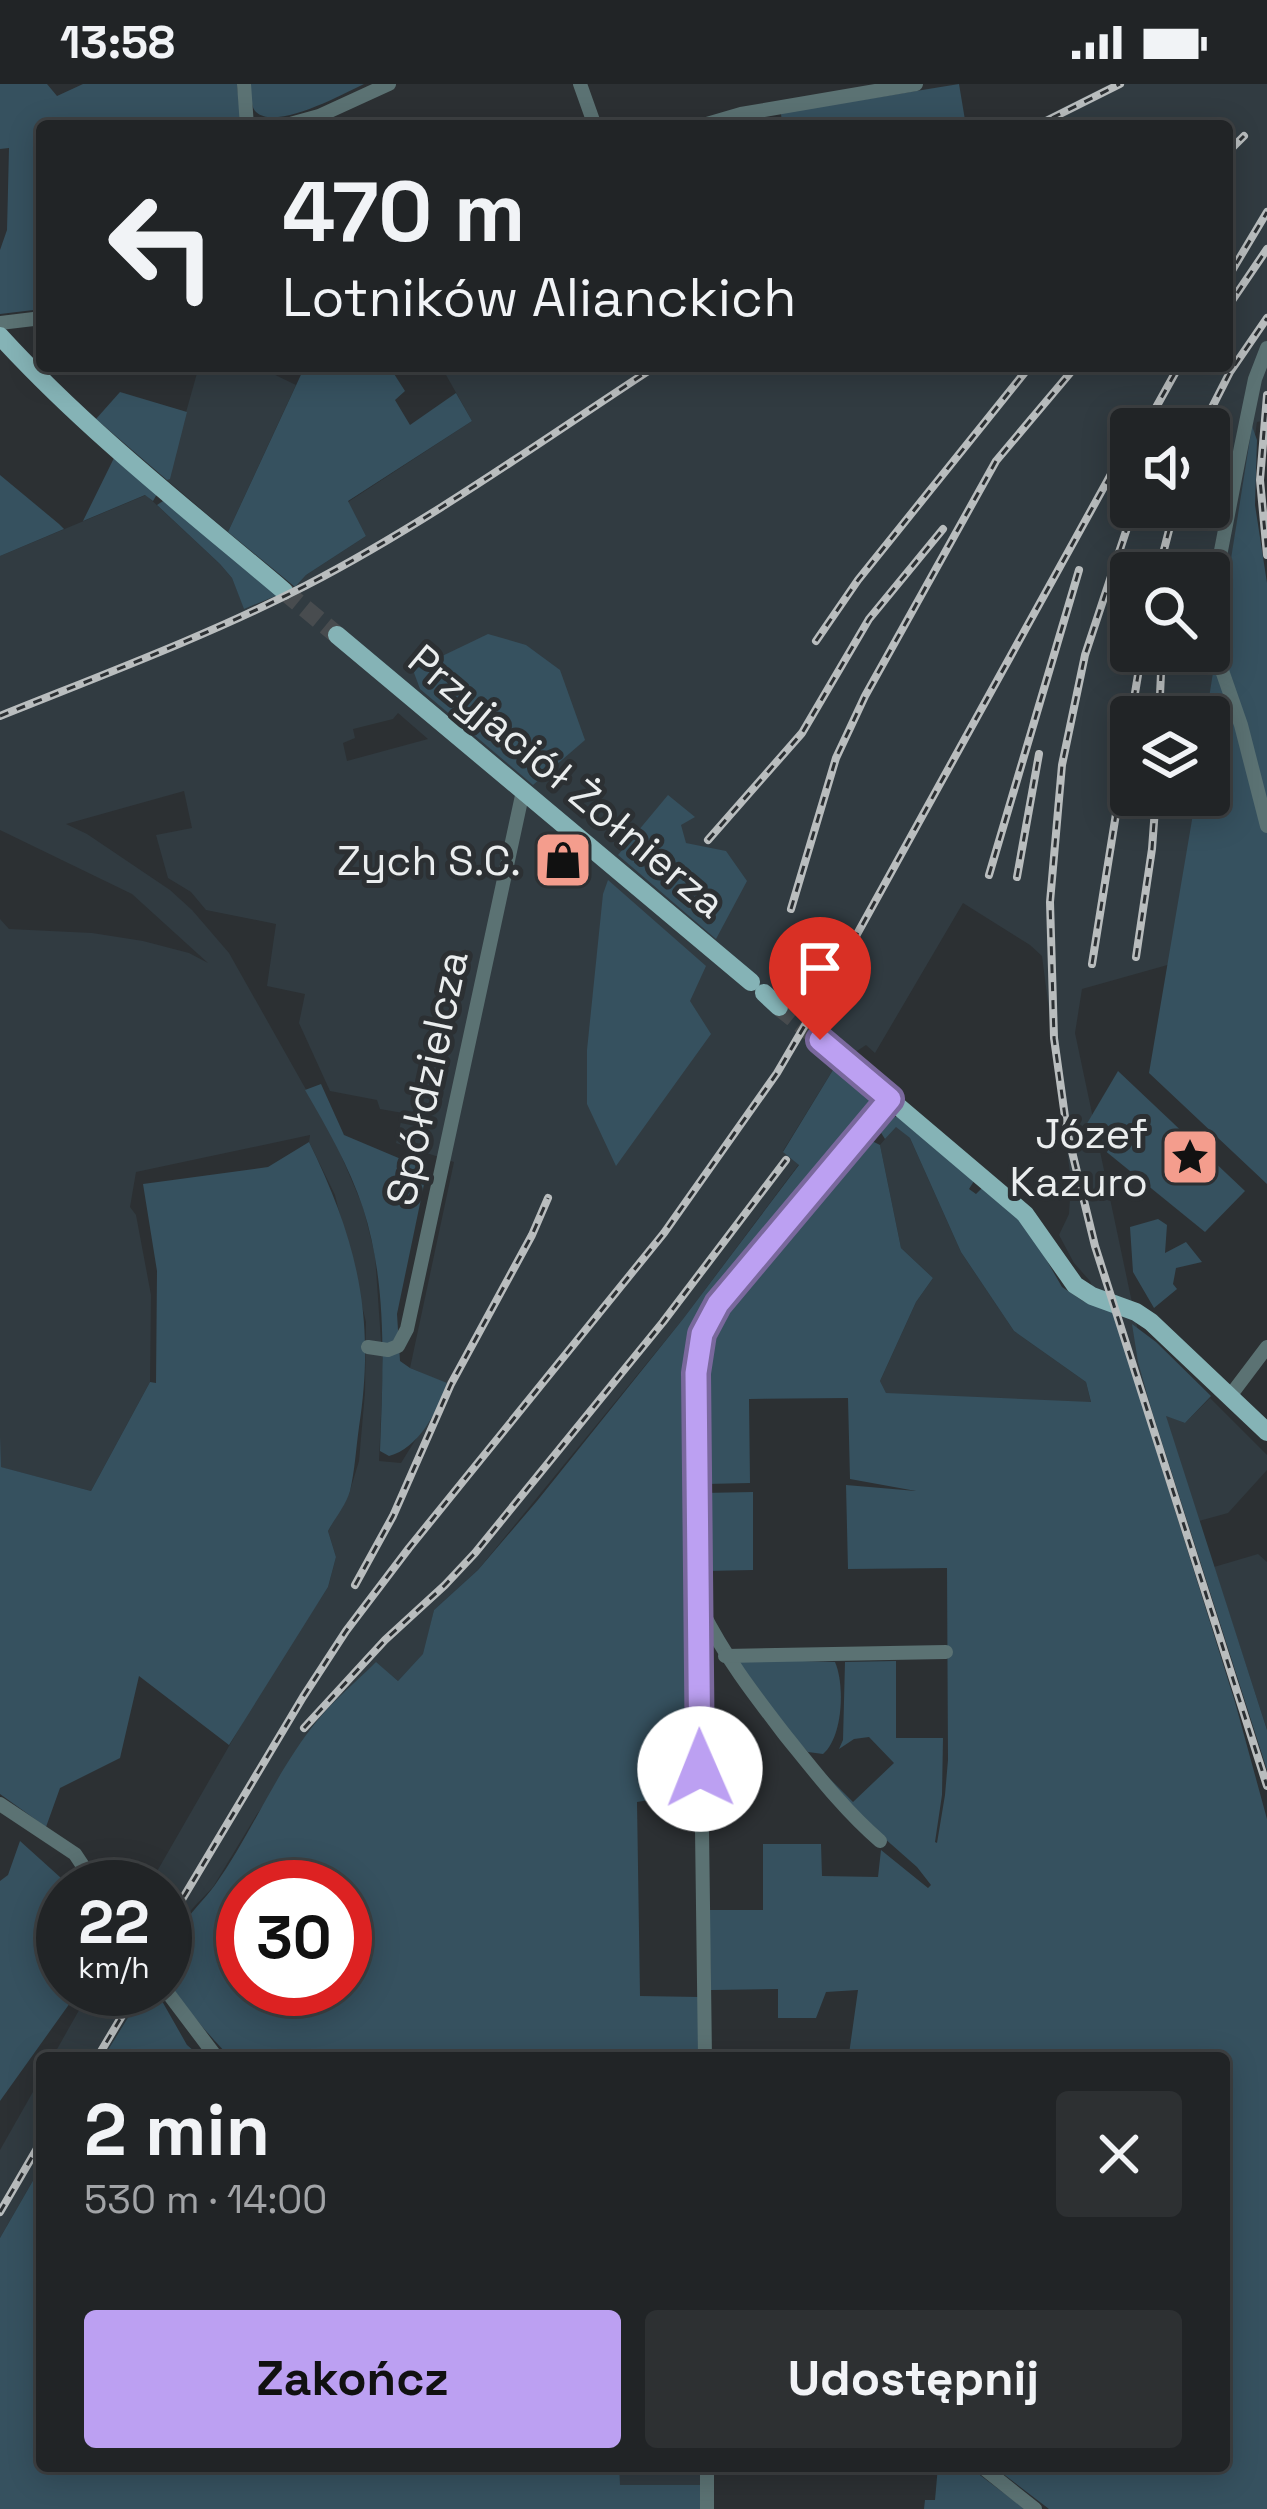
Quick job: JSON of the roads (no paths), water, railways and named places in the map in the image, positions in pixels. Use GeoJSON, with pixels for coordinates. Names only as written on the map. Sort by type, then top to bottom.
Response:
{"type":"FeatureCollection","features":[{"type":"Feature","properties":{"kind":"main road"},"geometry":{"type":"LineString","coordinates":[[0,337],[62,402],[284,591]]}},
{"type":"Feature","properties":{"kind":"main road","name":"Przyjaciół Żołnierza"},"geometry":{"type":"LineString","coordinates":[[337,635],[765,994]]}},
{"type":"Feature","properties":{"kind":"main road"},"geometry":{"type":"LineString","coordinates":[[820,1040],[1025,1214],[1076,1285],[1151,1322],[1267,1432]]}},
{"type":"Feature","properties":{"kind":"street"},"geometry":{"type":"LineString","coordinates":[[244,84],[247,120]]}},
{"type":"Feature","properties":{"kind":"street"},"geometry":{"type":"LineString","coordinates":[[305,120],[388,84]]}},
{"type":"Feature","properties":{"kind":"street"},"geometry":{"type":"LineString","coordinates":[[580,84],[593,120]]}},
{"type":"Feature","properties":{"kind":"street"},"geometry":{"type":"LineString","coordinates":[[722,120],[916,84]]}},
{"type":"Feature","properties":{"kind":"street"},"geometry":{"type":"LineString","coordinates":[[0,323],[36,319]]}},
{"type":"Feature","properties":{"kind":"street"},"geometry":{"type":"LineString","coordinates":[[1267,348],[1241,447],[1216,578],[1214,618],[1218,658],[1267,826]]}},
{"type":"Feature","properties":{"kind":"street","name":"Spółdzielcza"},"geometry":{"type":"LineString","coordinates":[[368,1347],[388,1350],[398,1346],[407,1329],[523,791]]}},
{"type":"Feature","properties":{"kind":"street"},"geometry":{"type":"LineString","coordinates":[[704,2052],[696,1373],[702,1334],[718,1304],[890,1099]]}},
{"type":"Feature","properties":{"kind":"street"},"geometry":{"type":"LineString","coordinates":[[1230,1396],[1267,1347]]}},
{"type":"Feature","properties":{"kind":"street"},"geometry":{"type":"LineString","coordinates":[[699,1604],[725,1656],[825,1785],[880,1841]]}},
{"type":"Feature","properties":{"kind":"street"},"geometry":{"type":"LineString","coordinates":[[725,1656],[946,1652]]}},
{"type":"Feature","properties":{"kind":"street"},"geometry":{"type":"LineString","coordinates":[[0,1804],[79,1860]]}},
{"type":"Feature","properties":{"kind":"street"},"geometry":{"type":"LineString","coordinates":[[185,2016],[212,2052]]}},
{"type":"Feature","properties":{"kind":"street"},"geometry":{"type":"LineString","coordinates":[[707,2472],[707,2509]]}},
{"type":"Feature","properties":{"kind":"street"},"geometry":{"type":"LineString","coordinates":[[989,2472],[1035,2509]]}},
{"type":"Feature","properties":{"kind":"tunnel"},"geometry":{"type":"LineString","coordinates":[[284,591],[337,635]]}},
{"type":"Feature","properties":{"kind":"tunnel"},"geometry":{"type":"LineString","coordinates":[[779,1007],[820,1040]]}},
{"type":"Feature","properties":{"kind":"railway"},"geometry":{"type":"LineString","coordinates":[[1048,120],[1120,84]]}},
{"type":"Feature","properties":{"kind":"railway"},"geometry":{"type":"LineString","coordinates":[[1233,147],[1244,136]]}},
{"type":"Feature","properties":{"kind":"railway"},"geometry":{"type":"LineString","coordinates":[[1233,269],[1267,212]]}},
{"type":"Feature","properties":{"kind":"railway"},"geometry":{"type":"LineString","coordinates":[[1233,299],[1267,249]]}},
{"type":"Feature","properties":{"kind":"railway"},"geometry":{"type":"LineString","coordinates":[[1233,368],[1267,318]]}},
{"type":"Feature","properties":{"kind":"railway"},"geometry":{"type":"LineString","coordinates":[[0,716],[305,586],[439,508],[647,372]]}},
{"type":"Feature","properties":{"kind":"railway"},"geometry":{"type":"LineString","coordinates":[[816,641],[858,580],[1025,372]]}},
{"type":"Feature","properties":{"kind":"railway"},"geometry":{"type":"LineString","coordinates":[[791,909],[836,758],[865,696],[996,461],[1071,372]]}},
{"type":"Feature","properties":{"kind":"railway"},"geometry":{"type":"LineString","coordinates":[[1156,408],[1176,372]]}},
{"type":"Feature","properties":{"kind":"railway"},"geometry":{"type":"LineString","coordinates":[[1212,408],[1230,372]]}},
{"type":"Feature","properties":{"kind":"railway"},"geometry":{"type":"LineString","coordinates":[[1267,395],[1260,480],[1267,555]]}},
{"type":"Feature","properties":{"kind":"railway"},"geometry":{"type":"LineString","coordinates":[[192,1883],[346,1631],[664,1233],[777,1073],[1110,476]]}},
{"type":"Feature","properties":{"kind":"railway"},"geometry":{"type":"LineString","coordinates":[[1127,528],[1085,655],[1062,765],[1050,902],[1054,1038],[1067,1131],[1095,1246],[1267,1786]]}},
{"type":"Feature","properties":{"kind":"railway"},"geometry":{"type":"LineString","coordinates":[[1163,552],[1170,528]]}},
{"type":"Feature","properties":{"kind":"railway"},"geometry":{"type":"LineString","coordinates":[[708,840],[802,733],[869,619],[943,529]]}},
{"type":"Feature","properties":{"kind":"railway"},"geometry":{"type":"LineString","coordinates":[[989,875],[1079,570]]}},
{"type":"Feature","properties":{"kind":"railway"},"geometry":{"type":"LineString","coordinates":[[1134,696],[1138,672]]}},
{"type":"Feature","properties":{"kind":"railway"},"geometry":{"type":"LineString","coordinates":[[1160,696],[1161,672]]}},
{"type":"Feature","properties":{"kind":"railway"},"geometry":{"type":"LineString","coordinates":[[1017,877],[1039,754]]}},
{"type":"Feature","properties":{"kind":"railway"},"geometry":{"type":"LineString","coordinates":[[1092,964],[1116,816]]}},
{"type":"Feature","properties":{"kind":"railway"},"geometry":{"type":"LineString","coordinates":[[1136,957],[1154,816]]}},
{"type":"Feature","properties":{"kind":"railway"},"geometry":{"type":"LineString","coordinates":[[304,1728],[475,1553],[663,1322],[786,1160]]}},
{"type":"Feature","properties":{"kind":"railway"},"geometry":{"type":"LineString","coordinates":[[355,1585],[393,1516],[451,1384],[548,1198]]}},
{"type":"Feature","properties":{"kind":"railway"},"geometry":{"type":"LineString","coordinates":[[101,2052],[122,2016]]}},
{"type":"Feature","properties":{"kind":"railway"},"geometry":{"type":"LineString","coordinates":[[0,2212],[36,2150]]}},
{"type":"Feature","properties":{"kind":"place","name":"Zych S.C."},"geometry":{"type":"Point","coordinates":[563,860]}},
{"type":"Feature","properties":{"kind":"place","name":"Józef Kazuro"},"geometry":{"type":"Point","coordinates":[1190,1157]}}]}
